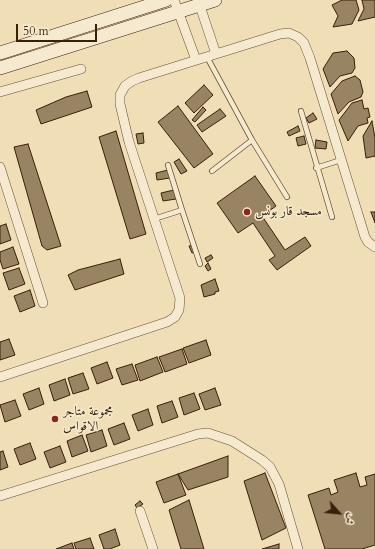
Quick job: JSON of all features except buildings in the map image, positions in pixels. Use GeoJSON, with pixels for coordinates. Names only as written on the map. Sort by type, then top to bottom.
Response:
{"type":"FeatureCollection","features":[{"type":"Feature","properties":{"kind":"main road"},"geometry":{"type":"LineString","coordinates":[[0,53],[166,0]]}},
{"type":"Feature","properties":{"kind":"main road"},"geometry":{"type":"LineString","coordinates":[[0,68],[176,6],[215,0]]}},
{"type":"Feature","properties":{"kind":"street"},"geometry":{"type":"LineString","coordinates":[[199,3],[212,55]]}},
{"type":"Feature","properties":{"kind":"street"},"geometry":{"type":"LineString","coordinates":[[176,6],[196,60]]}},
{"type":"Feature","properties":{"kind":"street"},"geometry":{"type":"LineString","coordinates":[[0,377],[168,322],[175,317],[179,310],[180,298],[127,134],[120,104],[120,95],[126,86],[132,81],[280,34],[289,33],[298,37],[304,44],[310,58],[365,236],[368,242],[375,247]]}},
{"type":"Feature","properties":{"kind":"street"},"geometry":{"type":"LineString","coordinates":[[0,92],[81,69]]}},
{"type":"Feature","properties":{"kind":"street"},"geometry":{"type":"LineString","coordinates":[[0,167],[43,303]]}},
{"type":"Feature","properties":{"kind":"street"},"geometry":{"type":"LineString","coordinates":[[0,496],[198,434],[208,433],[232,441],[262,460],[270,467],[279,484],[298,549]]}},
{"type":"Feature","properties":{"kind":"street"},"geometry":{"type":"LineString","coordinates":[[140,511],[153,549]]}},
{"type":"Feature","properties":{"kind":"lane"},"geometry":{"type":"LineString","coordinates":[[212,55],[252,140],[287,197]]}},
{"type":"Feature","properties":{"kind":"lane"},"geometry":{"type":"LineString","coordinates":[[301,111],[316,168],[332,217]]}},
{"type":"Feature","properties":{"kind":"lane"},"geometry":{"type":"LineString","coordinates":[[212,171],[252,140]]}},
{"type":"Feature","properties":{"kind":"lane"},"geometry":{"type":"LineString","coordinates":[[316,168],[341,160]]}},
{"type":"Feature","properties":{"kind":"lane"},"geometry":{"type":"LineString","coordinates":[[168,165],[200,264]]}},
{"type":"Feature","properties":{"kind":"lane"},"geometry":{"type":"LineString","coordinates":[[154,219],[182,210]]}},
{"type":"Feature","properties":{"kind":"place","name":"مسجد قار بونس"},"geometry":{"type":"Point","coordinates":[247,212]}},
{"type":"Feature","properties":{"kind":"place","name":"مجموعة متاجر الاقواس"},"geometry":{"type":"Point","coordinates":[55,419]}}]}
